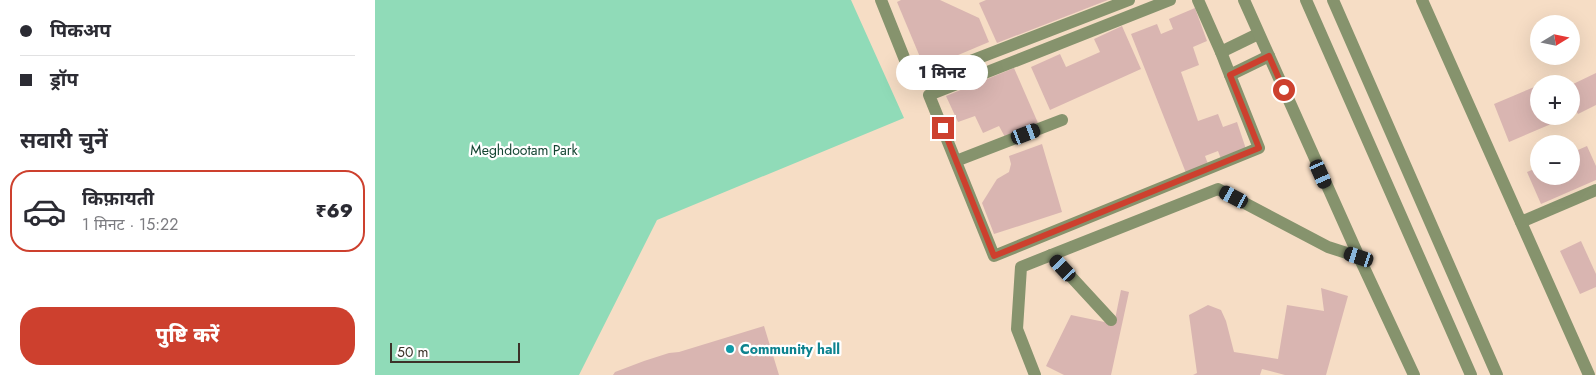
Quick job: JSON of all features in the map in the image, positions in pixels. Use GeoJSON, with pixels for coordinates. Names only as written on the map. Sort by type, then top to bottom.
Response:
{"type":"FeatureCollection","features":[{"type":"Feature","properties":{"kind":"street"},"geometry":{"type":"LineString","coordinates":[[881,0],[911,75],[918,77],[941,72],[1129,0]]}},
{"type":"Feature","properties":{"kind":"street"},"geometry":{"type":"LineString","coordinates":[[1170,0],[929,95],[994,256],[1259,148],[1198,0]]}},
{"type":"Feature","properties":{"kind":"street"},"geometry":{"type":"LineString","coordinates":[[1244,0],[1414,375]]}},
{"type":"Feature","properties":{"kind":"street"},"geometry":{"type":"LineString","coordinates":[[1306,0],[1471,375]]}},
{"type":"Feature","properties":{"kind":"street"},"geometry":{"type":"LineString","coordinates":[[1333,0],[1497,375]]}},
{"type":"Feature","properties":{"kind":"street"},"geometry":{"type":"LineString","coordinates":[[1423,0],[1589,375]]}},
{"type":"Feature","properties":{"kind":"street"},"geometry":{"type":"LineString","coordinates":[[1221,52],[1259,34]]}},
{"type":"Feature","properties":{"kind":"street"},"geometry":{"type":"LineString","coordinates":[[1230,75],[1269,56]]}},
{"type":"Feature","properties":{"kind":"street"},"geometry":{"type":"LineString","coordinates":[[956,161],[1061,120]]}},
{"type":"Feature","properties":{"kind":"street"},"geometry":{"type":"LineString","coordinates":[[1035,375],[1017,329],[1021,267],[1218,189],[1328,247],[1359,257]]}},
{"type":"Feature","properties":{"kind":"street"},"geometry":{"type":"LineString","coordinates":[[1521,222],[1596,190]]}},
{"type":"Feature","properties":{"kind":"street"},"geometry":{"type":"LineString","coordinates":[[1051,255],[1111,320]]}},
{"type":"Feature","properties":{"kind":"green space","name":"Meghdootam Park"},"geometry":{"type":"Polygon","coordinates":[[[375,0],[851,0],[904,118],[657,220],[579,375],[375,375],[375,0]]]}},
{"type":"Feature","properties":{"kind":"building"},"geometry":{"type":"Polygon","coordinates":[[[901,0],[940,0],[979,18],[989,42],[925,69],[897,2],[901,0]]]}},
{"type":"Feature","properties":{"kind":"building"},"geometry":{"type":"Polygon","coordinates":[[[986,0],[1108,0],[997,43],[979,3],[986,0]]]}},
{"type":"Feature","properties":{"kind":"building"},"geometry":{"type":"Polygon","coordinates":[[[1195,8],[1207,41],[1193,47],[1199,65],[1181,72],[1198,121],[1218,114],[1223,127],[1237,122],[1246,149],[1221,159],[1218,151],[1205,156],[1208,164],[1186,173],[1131,34],[1157,24],[1161,34],[1173,29],[1169,19],[1195,8]]]}},
{"type":"Feature","properties":{"kind":"building"},"geometry":{"type":"Polygon","coordinates":[[[1122,26],[1141,69],[1050,110],[1031,67],[1060,54],[1066,67],[1100,52],[1094,39],[1122,26]]]}},
{"type":"Feature","properties":{"kind":"building"},"geometry":{"type":"Polygon","coordinates":[[[1014,68],[1038,123],[1005,137],[999,126],[983,133],[975,116],[958,122],[946,96],[1014,68]]]}},
{"type":"Feature","properties":{"kind":"building"},"geometry":{"type":"Polygon","coordinates":[[[1596,73],[1596,105],[1580,113],[1580,81],[1596,73]]]}},
{"type":"Feature","properties":{"kind":"building"},"geometry":{"type":"Polygon","coordinates":[[[1530,89],[1530,125],[1549,125],[1509,142],[1494,104],[1530,89]]]}},
{"type":"Feature","properties":{"kind":"building"},"geometry":{"type":"Polygon","coordinates":[[[1042,144],[1062,212],[994,234],[982,203],[997,179],[1009,172],[1011,164],[1009,156],[1042,144]]]}},
{"type":"Feature","properties":{"kind":"building"},"geometry":{"type":"Polygon","coordinates":[[[1587,146],[1596,166],[1596,180],[1541,204],[1533,185],[1580,185],[1580,149],[1587,146]]]}},
{"type":"Feature","properties":{"kind":"building"},"geometry":{"type":"Polygon","coordinates":[[[1581,241],[1596,274],[1596,287],[1580,294],[1560,251],[1581,241]]]}},
{"type":"Feature","properties":{"kind":"building"},"geometry":{"type":"Polygon","coordinates":[[[1321,288],[1348,296],[1326,375],[1285,375],[1262,369],[1260,375],[1193,375],[1197,373],[1189,315],[1208,305],[1221,310],[1226,321],[1234,352],[1278,359],[1287,305],[1324,311],[1321,288]]]}},
{"type":"Feature","properties":{"kind":"building"},"geometry":{"type":"Polygon","coordinates":[[[1121,290],[1129,292],[1111,375],[1064,375],[1046,366],[1071,315],[1114,324],[1121,290]]]}},
{"type":"Feature","properties":{"kind":"building","name":"Community hall"},"geometry":{"type":"Polygon","coordinates":[[[764,326],[779,375],[613,375],[615,372],[644,361],[764,326]]]}},
{"type":"Feature","properties":{"kind":"place","name":"Community hall"},"geometry":{"type":"Point","coordinates":[730,349]}},
{"type":"Feature","properties":{"kind":"route"},"geometry":{"type":"LineString","coordinates":[[943,128],[994,256],[1259,148],[1230,75],[1269,56],[1284,90]]}}]}
